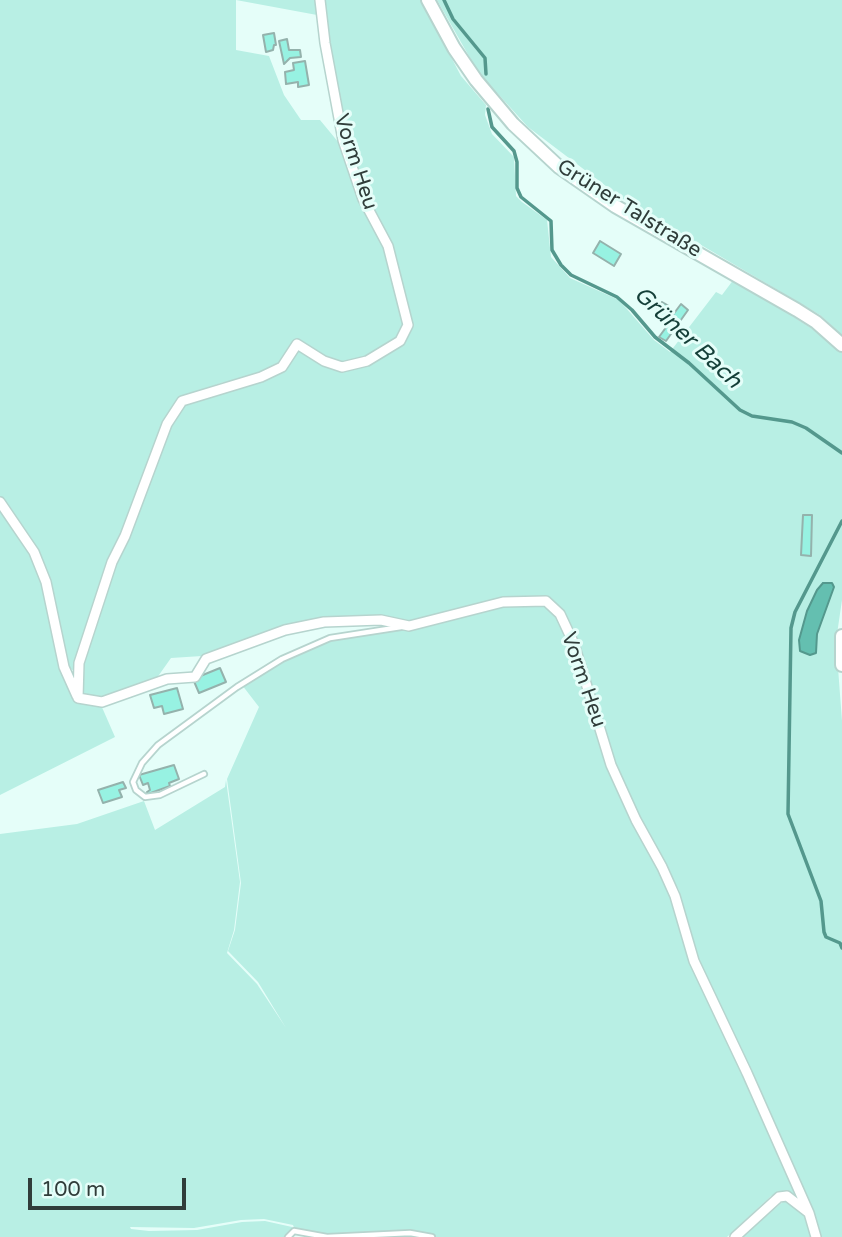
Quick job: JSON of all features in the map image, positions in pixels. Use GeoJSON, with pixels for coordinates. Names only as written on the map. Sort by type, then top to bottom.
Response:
{"type":"FeatureCollection","features":[{"type":"Feature","properties":{"kind":"main road","name":"Grüner Talstraße"},"geometry":{"type":"LineString","coordinates":[[428,0],[454,48],[476,80],[513,124],[551,161],[615,206],[806,316],[842,345]]}},
{"type":"Feature","properties":{"kind":"main road"},"geometry":{"type":"LineString","coordinates":[[842,636],[842,665]]}},
{"type":"Feature","properties":{"kind":"street","name":"Vorm Heu"},"geometry":{"type":"LineString","coordinates":[[320,0],[325,43],[344,140],[363,199],[388,246],[408,325],[400,341],[367,361],[342,367],[324,361],[297,344],[282,367],[261,377],[182,401],[167,424],[125,536],[112,562],[79,663],[78,698],[102,702],[167,679],[195,677],[206,659],[285,630],[324,622],[353,620],[381,620],[409,626],[475,608],[526,600],[546,601],[560,614],[574,644],[611,765],[636,820],[667,877],[694,961],[809,1213],[816,1237]]}},
{"type":"Feature","properties":{"kind":"street"},"geometry":{"type":"LineString","coordinates":[[0,502],[34,552],[46,582],[64,667],[78,698]]}},
{"type":"Feature","properties":{"kind":"street"},"geometry":{"type":"LineString","coordinates":[[735,1237],[779,1197],[788,1196],[809,1213]]}},
{"type":"Feature","properties":{"kind":"lane"},"geometry":{"type":"LineString","coordinates":[[204,774],[160,795],[145,797],[136,790],[133,782],[142,764],[158,745],[237,687],[282,659],[330,638],[409,626]]}},
{"type":"Feature","properties":{"kind":"lane"},"geometry":{"type":"LineString","coordinates":[[288,1237],[294,1231],[327,1237],[410,1233],[432,1237]]}},
{"type":"Feature","properties":{"kind":"shaded area"},"geometry":{"type":"Polygon","coordinates":[[[0,0],[236,0],[236,50],[269,56],[284,95],[301,120],[320,120],[339,143],[361,202],[385,247],[405,324],[398,339],[362,358],[343,364],[325,359],[295,341],[280,365],[178,399],[74,671],[68,667],[49,581],[0,498],[0,0]]]}},
{"type":"Feature","properties":{"kind":"shaded area"},"geometry":{"type":"Polygon","coordinates":[[[236,0],[316,0],[317,15],[236,0]]]}},
{"type":"Feature","properties":{"kind":"shaded area"},"geometry":{"type":"Polygon","coordinates":[[[323,0],[421,0],[461,76],[486,105],[485,115],[492,134],[514,157],[516,196],[547,220],[551,257],[570,278],[619,300],[654,340],[670,352],[716,292],[722,295],[734,279],[811,328],[842,353],[842,600],[836,641],[842,721],[842,1237],[821,1237],[751,1071],[699,959],[679,890],[637,820],[612,765],[576,643],[546,601],[526,599],[408,624],[325,620],[204,658],[171,658],[154,682],[102,699],[81,695],[81,663],[114,562],[169,426],[184,403],[260,379],[297,350],[322,364],[369,364],[411,325],[401,284],[366,198],[343,129],[327,43],[323,0]]]}},
{"type":"Feature","properties":{"kind":"shaded area"},"geometry":{"type":"Polygon","coordinates":[[[437,0],[842,0],[842,335],[820,315],[623,199],[528,127],[478,72],[437,0]]]}},
{"type":"Feature","properties":{"kind":"shaded area"},"geometry":{"type":"Polygon","coordinates":[[[0,506],[33,553],[76,700],[101,705],[115,737],[0,795],[0,506]]]}},
{"type":"Feature","properties":{"kind":"shaded area"},"geometry":{"type":"Polygon","coordinates":[[[823,583],[832,583],[834,587],[817,634],[816,653],[810,655],[800,651],[799,640],[807,611],[823,583]]]}},
{"type":"Feature","properties":{"kind":"shaded area"},"geometry":{"type":"Polygon","coordinates":[[[543,603],[559,615],[573,644],[609,764],[661,867],[682,930],[802,1202],[790,1193],[771,1196],[727,1237],[435,1237],[429,1233],[410,1231],[327,1235],[295,1230],[293,1225],[264,1219],[194,1228],[130,1227],[149,1231],[197,1230],[265,1221],[292,1227],[293,1231],[286,1237],[0,1237],[0,834],[77,824],[144,801],[155,830],[225,787],[226,780],[240,882],[234,930],[227,953],[257,984],[286,1028],[258,982],[228,951],[235,930],[241,883],[227,779],[259,707],[242,685],[284,660],[331,639],[502,604],[543,603]]]}},
{"type":"Feature","properties":{"kind":"shaded area"},"geometry":{"type":"Polygon","coordinates":[[[785,1200],[792,1203],[804,1216],[811,1237],[742,1237],[785,1200]]]}},
{"type":"Feature","properties":{"kind":"building"},"geometry":{"type":"Polygon","coordinates":[[[274,33],[276,45],[273,50],[266,52],[263,35],[274,33]]]}},
{"type":"Feature","properties":{"kind":"building"},"geometry":{"type":"Polygon","coordinates":[[[287,39],[289,50],[300,50],[301,57],[290,58],[284,64],[279,41],[287,39]]]}},
{"type":"Feature","properties":{"kind":"building"},"geometry":{"type":"Polygon","coordinates":[[[305,61],[309,85],[298,87],[298,82],[286,84],[285,72],[294,70],[293,63],[305,61]]]}},
{"type":"Feature","properties":{"kind":"building"},"geometry":{"type":"Polygon","coordinates":[[[600,241],[621,254],[614,266],[593,253],[600,241]]]}},
{"type":"Feature","properties":{"kind":"building"},"geometry":{"type":"Polygon","coordinates":[[[662,302],[669,306],[666,311],[672,316],[681,304],[688,310],[666,341],[659,337],[667,326],[653,316],[662,302]]]}},
{"type":"Feature","properties":{"kind":"building"},"geometry":{"type":"Polygon","coordinates":[[[803,515],[812,515],[811,556],[801,555],[803,515]]]}},
{"type":"Feature","properties":{"kind":"building"},"geometry":{"type":"Polygon","coordinates":[[[220,668],[226,682],[199,693],[193,679],[220,668]]]}},
{"type":"Feature","properties":{"kind":"building"},"geometry":{"type":"Polygon","coordinates":[[[177,688],[183,709],[164,714],[162,706],[154,708],[150,695],[177,688]]]}},
{"type":"Feature","properties":{"kind":"building"},"geometry":{"type":"Polygon","coordinates":[[[174,765],[179,779],[169,783],[170,786],[148,794],[148,783],[143,785],[139,775],[174,765]]]}},
{"type":"Feature","properties":{"kind":"building"},"geometry":{"type":"Polygon","coordinates":[[[123,782],[126,788],[119,790],[122,797],[103,803],[98,790],[123,782]]]}},
{"type":"Feature","properties":{"kind":"waterway","name":"Grüner Bach"},"geometry":{"type":"LineString","coordinates":[[444,0],[453,19],[485,58],[486,74]]}},
{"type":"Feature","properties":{"kind":"waterway","name":"Grüner Bach"},"geometry":{"type":"LineString","coordinates":[[488,109],[492,127],[514,151],[517,162],[517,188],[521,197],[551,221],[552,250],[571,275],[617,297],[655,337],[689,363],[740,410],[752,416],[792,422],[806,428],[842,453]]}},
{"type":"Feature","properties":{"kind":"waterway","name":"Grüner Bach"},"geometry":{"type":"LineString","coordinates":[[842,521],[795,612],[791,628],[788,814],[821,901],[826,937],[840,943],[842,948]]}}]}
